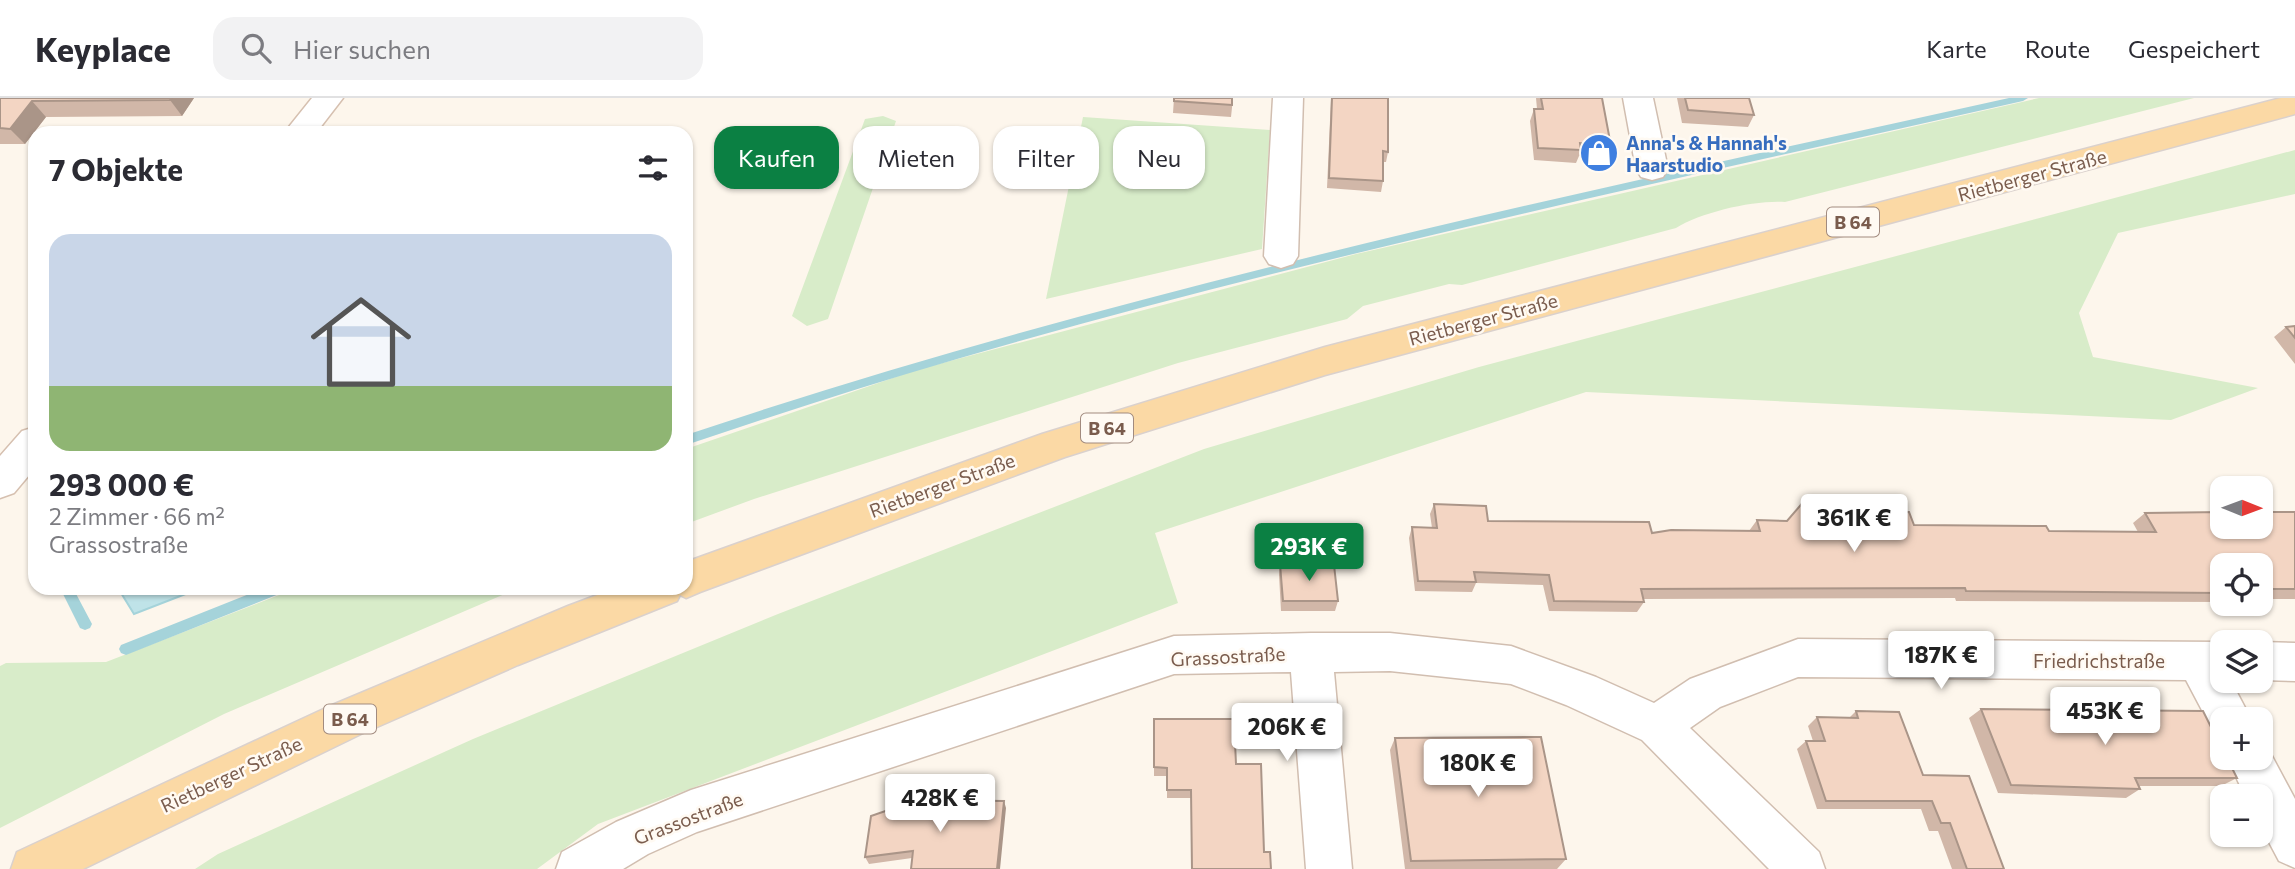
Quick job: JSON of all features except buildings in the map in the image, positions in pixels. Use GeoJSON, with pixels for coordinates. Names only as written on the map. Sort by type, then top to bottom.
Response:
{"type":"FeatureCollection","features":[{"type":"Feature","properties":{"kind":"main road","name":"Rietberger Straße"},"geometry":{"type":"LineString","coordinates":[[693,577],[1055,445],[1325,361],[2295,104]]}},
{"type":"Feature","properties":{"kind":"main road","name":"Rietberger Straße"},"geometry":{"type":"LineString","coordinates":[[40,867],[339,723],[474,664],[646,595]]}},
{"type":"Feature","properties":{"kind":"street"},"geometry":{"type":"LineString","coordinates":[[305,126],[328,98]]}},
{"type":"Feature","properties":{"kind":"street"},"geometry":{"type":"LineString","coordinates":[[1281,256],[1288,98]]}},
{"type":"Feature","properties":{"kind":"street"},"geometry":{"type":"LineString","coordinates":[[1638,98],[1652,169]]}},
{"type":"Feature","properties":{"kind":"street"},"geometry":{"type":"LineString","coordinates":[[0,482],[28,450]]}},
{"type":"Feature","properties":{"kind":"street"},"geometry":{"type":"LineString","coordinates":[[1311,652],[1329,869]]}},
{"type":"Feature","properties":{"kind":"street","name":"Grassostraße"},"geometry":{"type":"LineString","coordinates":[[579,869],[632,838],[691,812],[1174,655],[1390,652],[1511,665],[1581,691],[1657,726],[1788,852],[1802,869]]}},
{"type":"Feature","properties":{"kind":"street","name":"Friedrichstraße"},"geometry":{"type":"LineString","coordinates":[[1657,726],[1704,693],[1798,658],[2210,661]]}},
{"type":"Feature","properties":{"kind":"street"},"geometry":{"type":"LineString","coordinates":[[2273,662],[2295,662]]}},
{"type":"Feature","properties":{"kind":"street"},"geometry":{"type":"LineString","coordinates":[[2255,770],[2295,845]]}},
{"type":"Feature","properties":{"kind":"green space"},"geometry":{"type":"Polygon","coordinates":[[[2039,98],[2194,98],[1785,202],[1729,208],[1676,228],[1462,285],[1449,284],[1363,306],[1347,319],[1178,363],[754,499],[693,521],[693,447],[916,370],[1356,254],[2039,98]]]}},
{"type":"Feature","properties":{"kind":"green space"},"geometry":{"type":"Polygon","coordinates":[[[883,116],[896,121],[894,126],[862,126],[865,119],[883,116]]]}},
{"type":"Feature","properties":{"kind":"green space"},"geometry":{"type":"Polygon","coordinates":[[[1083,117],[1270,130],[1262,249],[1046,299],[1068,189],[1099,189],[1099,126],[1081,126],[1083,117]]]}},
{"type":"Feature","properties":{"kind":"green space"},"geometry":{"type":"Polygon","coordinates":[[[2295,150],[2295,194],[2118,233],[2079,313],[2093,357],[2258,388],[2171,420],[1586,392],[1155,533],[1178,603],[598,824],[537,869],[195,869],[218,854],[473,739],[778,614],[1204,449],[1479,367],[2295,150]]]}},
{"type":"Feature","properties":{"kind":"green space"},"geometry":{"type":"Polygon","coordinates":[[[853,151],[853,189],[873,189],[828,319],[807,326],[792,316],[853,151]]]}},
{"type":"Feature","properties":{"kind":"green space"},"geometry":{"type":"Polygon","coordinates":[[[279,595],[503,595],[224,714],[0,828],[0,666],[6,663],[106,662],[279,595]]]}},
{"type":"Feature","properties":{"kind":"water"},"geometry":{"type":"Polygon","coordinates":[[[122,595],[183,595],[134,614],[122,595]]]}},
{"type":"Feature","properties":{"kind":"waterway"},"geometry":{"type":"LineString","coordinates":[[693,438],[866,381],[1139,305],[1490,219],[2023,98]]}},
{"type":"Feature","properties":{"kind":"waterway"},"geometry":{"type":"LineString","coordinates":[[70,595],[85,624]]}},
{"type":"Feature","properties":{"kind":"waterway"},"geometry":{"type":"LineString","coordinates":[[126,649],[261,595]]}},
{"type":"Feature","properties":{"kind":"place","name":"Anna's & Hannah's Haarstudio"},"geometry":{"type":"Point","coordinates":[1599,153]}}]}
